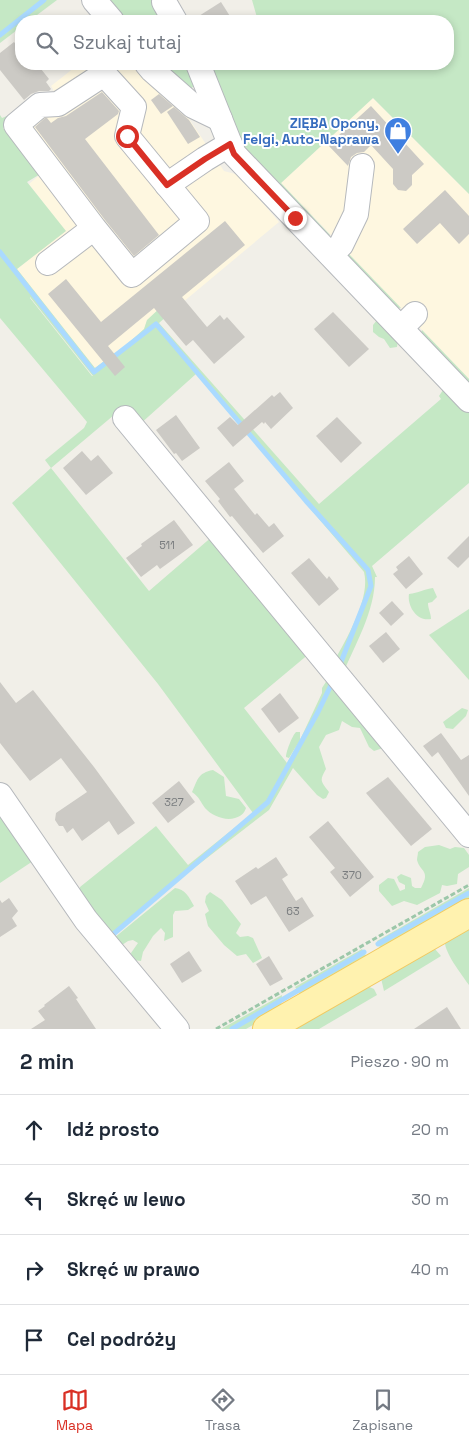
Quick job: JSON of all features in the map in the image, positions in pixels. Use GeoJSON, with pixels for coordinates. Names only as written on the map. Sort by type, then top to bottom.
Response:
{"type":"FeatureCollection","features":[{"type":"Feature","properties":{"kind":"main road"},"geometry":{"type":"LineString","coordinates":[[267,1029],[469,913]]}},
{"type":"Feature","properties":{"kind":"street"},"geometry":{"type":"LineString","coordinates":[[94,0],[107,15]]}},
{"type":"Feature","properties":{"kind":"street"},"geometry":{"type":"LineString","coordinates":[[152,70],[193,106],[220,119]]}},
{"type":"Feature","properties":{"kind":"street"},"geometry":{"type":"LineString","coordinates":[[200,70],[234,154],[330,254],[408,321],[469,400]]}},
{"type":"Feature","properties":{"kind":"street"},"geometry":{"type":"LineString","coordinates":[[104,74],[134,107],[127,136],[197,221],[132,275],[94,228],[16,125],[40,105],[58,104],[104,74]]}},
{"type":"Feature","properties":{"kind":"street"},"geometry":{"type":"LineString","coordinates":[[167,185],[230,144]]}},
{"type":"Feature","properties":{"kind":"street"},"geometry":{"type":"LineString","coordinates":[[330,254],[341,245],[356,214],[362,166]]}},
{"type":"Feature","properties":{"kind":"street"},"geometry":{"type":"LineString","coordinates":[[48,263],[94,228]]}},
{"type":"Feature","properties":{"kind":"street"},"geometry":{"type":"LineString","coordinates":[[125,418],[469,835]]}},
{"type":"Feature","properties":{"kind":"street"},"geometry":{"type":"LineString","coordinates":[[0,794],[86,920],[177,1029]]}},
{"type":"Feature","properties":{"kind":"path"},"geometry":{"type":"LineString","coordinates":[[216,1029],[469,885]]}},
{"type":"Feature","properties":{"kind":"shaded area"},"geometry":{"type":"Polygon","coordinates":[[[71,70],[142,70],[163,91],[174,106],[179,104],[224,171],[239,175],[279,222],[176,308],[147,320],[144,329],[124,347],[95,368],[17,269],[65,231],[29,184],[42,173],[3,128],[29,107],[54,91],[51,86],[71,70]]]}},
{"type":"Feature","properties":{"kind":"shaded area"},"geometry":{"type":"Polygon","coordinates":[[[373,98],[469,194],[469,379],[281,183],[373,98]]]}},
{"type":"Feature","properties":{"kind":"green space"},"geometry":{"type":"Polygon","coordinates":[[[0,0],[57,0],[37,15],[15,15],[15,32],[0,43],[0,0]]]}},
{"type":"Feature","properties":{"kind":"green space"},"geometry":{"type":"Polygon","coordinates":[[[98,0],[152,0],[163,15],[109,15],[98,0]]]}},
{"type":"Feature","properties":{"kind":"green space"},"geometry":{"type":"Polygon","coordinates":[[[252,0],[469,0],[469,194],[373,98],[281,183],[330,235],[318,235],[236,143],[206,70],[454,70],[454,15],[256,15],[252,0]]]}},
{"type":"Feature","properties":{"kind":"green space"},"geometry":{"type":"Polygon","coordinates":[[[163,70],[194,70],[195,84],[190,90],[163,70]]]}},
{"type":"Feature","properties":{"kind":"green space"},"geometry":{"type":"Polygon","coordinates":[[[29,107],[3,128],[42,173],[27,182],[66,231],[17,269],[95,368],[124,347],[144,329],[147,320],[162,306],[176,308],[159,323],[319,504],[441,399],[439,396],[443,390],[426,370],[434,375],[469,412],[469,483],[372,566],[377,577],[375,577],[372,603],[342,676],[332,665],[356,620],[364,595],[364,572],[196,374],[139,425],[114,415],[51,468],[45,460],[84,428],[87,422],[0,318],[0,115],[2,118],[29,107]],[[30,297],[92,376],[93,376],[30,297]]]}},
{"type":"Feature","properties":{"kind":"green space"},"geometry":{"type":"Polygon","coordinates":[[[347,252],[401,308],[388,307],[348,265],[347,252]]]}},
{"type":"Feature","properties":{"kind":"green space"},"geometry":{"type":"Polygon","coordinates":[[[377,320],[398,340],[397,347],[390,348],[384,339],[373,332],[373,325],[377,320]]]}},
{"type":"Feature","properties":{"kind":"green space"},"geometry":{"type":"Polygon","coordinates":[[[422,330],[469,379],[469,388],[420,335],[422,330]]]}},
{"type":"Feature","properties":{"kind":"green space"},"geometry":{"type":"Polygon","coordinates":[[[51,468],[149,591],[214,535],[310,653],[244,708],[287,763],[298,743],[289,758],[286,757],[293,737],[296,732],[300,732],[300,740],[322,693],[322,688],[329,677],[383,748],[374,751],[369,747],[360,728],[352,727],[342,721],[339,730],[326,735],[319,747],[326,769],[322,779],[329,792],[326,798],[323,799],[317,795],[293,768],[269,810],[185,875],[108,940],[78,897],[80,887],[156,826],[188,865],[253,813],[158,684],[12,503],[51,468]]]}},
{"type":"Feature","properties":{"kind":"green space"},"geometry":{"type":"Polygon","coordinates":[[[433,588],[437,597],[428,603],[431,619],[421,618],[411,608],[409,594],[433,588]]]}},
{"type":"Feature","properties":{"kind":"green space"},"geometry":{"type":"Polygon","coordinates":[[[469,609],[469,680],[429,635],[469,609]]]}},
{"type":"Feature","properties":{"kind":"green space"},"geometry":{"type":"Polygon","coordinates":[[[462,708],[468,710],[466,716],[453,729],[446,728],[443,722],[462,708]]]}},
{"type":"Feature","properties":{"kind":"green space"},"geometry":{"type":"Polygon","coordinates":[[[213,770],[224,777],[226,796],[239,799],[246,808],[241,816],[227,819],[215,815],[205,808],[192,792],[201,775],[213,770]]]}},
{"type":"Feature","properties":{"kind":"green space"},"geometry":{"type":"Polygon","coordinates":[[[0,802],[39,857],[0,883],[0,802]]]}},
{"type":"Feature","properties":{"kind":"green space"},"geometry":{"type":"Polygon","coordinates":[[[439,845],[450,849],[455,847],[464,848],[469,855],[469,867],[458,874],[457,884],[442,885],[440,893],[417,905],[404,901],[392,906],[379,891],[379,885],[388,878],[394,879],[400,891],[405,889],[405,885],[399,882],[397,877],[401,874],[411,878],[412,886],[421,888],[425,874],[418,864],[418,852],[425,847],[439,845]]]}},
{"type":"Feature","properties":{"kind":"green space"},"geometry":{"type":"Polygon","coordinates":[[[175,888],[184,892],[194,906],[188,910],[175,911],[173,915],[173,937],[164,941],[165,933],[161,928],[153,936],[143,952],[141,961],[133,960],[131,953],[138,943],[133,940],[122,945],[116,942],[114,938],[175,888]]]}},
{"type":"Feature","properties":{"kind":"green space"},"geometry":{"type":"Polygon","coordinates":[[[469,888],[469,900],[381,950],[377,941],[469,888]]]}},
{"type":"Feature","properties":{"kind":"green space"},"geometry":{"type":"Polygon","coordinates":[[[210,892],[222,900],[241,924],[236,933],[240,937],[248,936],[253,938],[262,958],[253,963],[246,954],[237,956],[224,945],[208,926],[205,914],[209,911],[205,902],[206,896],[210,892]]]}},
{"type":"Feature","properties":{"kind":"green space"},"geometry":{"type":"Polygon","coordinates":[[[469,926],[469,985],[450,956],[445,940],[469,926]]]}},
{"type":"Feature","properties":{"kind":"green space"},"geometry":{"type":"Polygon","coordinates":[[[362,949],[368,959],[304,995],[300,994],[295,987],[362,949]]]}},
{"type":"Feature","properties":{"kind":"green space"},"geometry":{"type":"Polygon","coordinates":[[[431,949],[435,949],[441,956],[384,991],[381,978],[431,949]]]}},
{"type":"Feature","properties":{"kind":"green space"},"geometry":{"type":"Polygon","coordinates":[[[365,985],[374,989],[377,995],[319,1029],[291,1029],[365,985]]]}},
{"type":"Feature","properties":{"kind":"green space"},"geometry":{"type":"Polygon","coordinates":[[[282,995],[281,1009],[246,1029],[221,1029],[282,995]]]}},
{"type":"Feature","properties":{"kind":"building"},"geometry":{"type":"Polygon","coordinates":[[[221,2],[229,15],[200,15],[221,2]]]}},
{"type":"Feature","properties":{"kind":"building"},"geometry":{"type":"Polygon","coordinates":[[[14,42],[15,70],[42,70],[49,79],[46,82],[51,89],[31,94],[24,100],[0,70],[0,53],[14,42]]]}},
{"type":"Feature","properties":{"kind":"building"},"geometry":{"type":"Polygon","coordinates":[[[102,92],[119,111],[118,114],[85,139],[159,235],[134,256],[35,127],[45,118],[51,123],[58,118],[66,116],[102,92]]]}},
{"type":"Feature","properties":{"kind":"building"},"geometry":{"type":"Polygon","coordinates":[[[159,94],[173,106],[161,114],[151,100],[159,94]]]}},
{"type":"Feature","properties":{"kind":"building","name":"ZIĘBA Opony, Felgi, Auto-Naprawa"},"geometry":{"type":"Polygon","coordinates":[[[371,106],[424,164],[412,175],[412,185],[406,191],[398,190],[393,184],[393,169],[371,145],[364,152],[357,153],[351,157],[348,166],[328,145],[371,106]]]}},
{"type":"Feature","properties":{"kind":"building"},"geometry":{"type":"Polygon","coordinates":[[[174,107],[189,120],[200,137],[188,144],[167,112],[174,107]]]}},
{"type":"Feature","properties":{"kind":"building"},"geometry":{"type":"Polygon","coordinates":[[[445,190],[469,216],[469,234],[459,244],[440,223],[417,244],[403,229],[445,190]]]}},
{"type":"Feature","properties":{"kind":"building"},"geometry":{"type":"Polygon","coordinates":[[[225,221],[245,245],[182,297],[207,327],[220,315],[224,320],[227,317],[245,337],[214,364],[193,340],[186,346],[154,308],[108,346],[125,367],[115,376],[48,294],[66,279],[101,322],[225,221]]]}},
{"type":"Feature","properties":{"kind":"building"},"geometry":{"type":"Polygon","coordinates":[[[333,312],[369,349],[349,367],[314,329],[333,312]]]}},
{"type":"Feature","properties":{"kind":"building"},"geometry":{"type":"Polygon","coordinates":[[[280,392],[293,408],[271,429],[265,422],[264,424],[262,422],[233,447],[217,428],[230,417],[238,425],[272,395],[274,397],[280,392]]]}},
{"type":"Feature","properties":{"kind":"building"},"geometry":{"type":"Polygon","coordinates":[[[176,415],[200,448],[182,461],[176,453],[174,454],[156,430],[176,415]]]}},
{"type":"Feature","properties":{"kind":"building"},"geometry":{"type":"Polygon","coordinates":[[[337,417],[362,443],[341,463],[316,436],[337,417]]]}},
{"type":"Feature","properties":{"kind":"building"},"geometry":{"type":"Polygon","coordinates":[[[82,451],[91,461],[98,455],[113,473],[86,495],[63,468],[82,451]]]}},
{"type":"Feature","properties":{"kind":"building"},"geometry":{"type":"Polygon","coordinates":[[[229,462],[244,481],[234,489],[255,515],[257,513],[269,527],[274,523],[284,536],[263,553],[232,516],[230,517],[218,501],[220,499],[205,481],[229,462]]]}},
{"type":"Feature","properties":{"kind":"building"},"geometry":{"type":"Polygon","coordinates":[[[174,520],[193,545],[160,569],[157,565],[141,577],[126,558],[142,546],[141,544],[174,520]]]}},
{"type":"Feature","properties":{"kind":"building"},"geometry":{"type":"Polygon","coordinates":[[[469,536],[469,557],[458,568],[447,558],[469,536]]]}},
{"type":"Feature","properties":{"kind":"building"},"geometry":{"type":"Polygon","coordinates":[[[409,556],[423,574],[406,589],[393,574],[398,570],[396,567],[409,556]]]}},
{"type":"Feature","properties":{"kind":"building"},"geometry":{"type":"Polygon","coordinates":[[[309,558],[327,579],[329,576],[339,589],[319,606],[291,573],[309,558]]]}},
{"type":"Feature","properties":{"kind":"building"},"geometry":{"type":"Polygon","coordinates":[[[392,601],[404,614],[391,626],[379,613],[392,601]]]}},
{"type":"Feature","properties":{"kind":"building"},"geometry":{"type":"Polygon","coordinates":[[[386,632],[400,649],[383,663],[369,646],[386,632]]]}},
{"type":"Feature","properties":{"kind":"building"},"geometry":{"type":"Polygon","coordinates":[[[0,682],[16,703],[33,690],[94,767],[135,823],[118,835],[109,821],[82,841],[73,828],[67,833],[63,826],[59,826],[55,820],[56,813],[87,792],[61,758],[30,781],[0,743],[0,682]]]}},
{"type":"Feature","properties":{"kind":"building"},"geometry":{"type":"Polygon","coordinates":[[[280,693],[299,718],[279,733],[261,709],[280,693]]]}},
{"type":"Feature","properties":{"kind":"building"},"geometry":{"type":"Polygon","coordinates":[[[441,733],[461,760],[469,755],[469,796],[438,752],[432,757],[423,746],[441,733]]]}},
{"type":"Feature","properties":{"kind":"building"},"geometry":{"type":"Polygon","coordinates":[[[388,777],[432,829],[411,846],[366,793],[388,777]]]}},
{"type":"Feature","properties":{"kind":"building"},"geometry":{"type":"Polygon","coordinates":[[[179,781],[195,802],[168,823],[152,803],[179,781]]]}},
{"type":"Feature","properties":{"kind":"building"},"geometry":{"type":"Polygon","coordinates":[[[328,821],[374,877],[350,897],[330,872],[335,868],[309,837],[328,821]]]}},
{"type":"Feature","properties":{"kind":"building"},"geometry":{"type":"Polygon","coordinates":[[[276,857],[288,875],[282,879],[296,901],[302,897],[314,916],[289,932],[266,896],[251,905],[235,881],[276,857]]]}},
{"type":"Feature","properties":{"kind":"building"},"geometry":{"type":"Polygon","coordinates":[[[9,898],[18,911],[12,918],[17,926],[0,937],[0,900],[2,903],[9,898]]]}},
{"type":"Feature","properties":{"kind":"building"},"geometry":{"type":"Polygon","coordinates":[[[189,951],[202,971],[182,983],[170,964],[189,951]]]}},
{"type":"Feature","properties":{"kind":"building"},"geometry":{"type":"Polygon","coordinates":[[[269,956],[283,979],[270,986],[256,964],[269,956]]]}},
{"type":"Feature","properties":{"kind":"building"},"geometry":{"type":"Polygon","coordinates":[[[69,986],[96,1029],[31,1029],[45,1020],[38,1011],[69,986]]]}},
{"type":"Feature","properties":{"kind":"building"},"geometry":{"type":"Polygon","coordinates":[[[447,1007],[461,1029],[414,1029],[447,1007]]]}},
{"type":"Feature","properties":{"kind":"waterway"},"geometry":{"type":"LineString","coordinates":[[25,15],[44,0]]}},
{"type":"Feature","properties":{"kind":"waterway"},"geometry":{"type":"LineString","coordinates":[[0,35],[15,23]]}},
{"type":"Feature","properties":{"kind":"waterway"},"geometry":{"type":"LineString","coordinates":[[0,252],[94,372],[156,324],[306,501],[368,570],[371,586],[341,662]]}},
{"type":"Feature","properties":{"kind":"waterway"},"geometry":{"type":"LineString","coordinates":[[110,937],[268,802],[333,681]]}},
{"type":"Feature","properties":{"kind":"waterway"},"geometry":{"type":"LineString","coordinates":[[378,944],[469,893]]}},
{"type":"Feature","properties":{"kind":"waterway"},"geometry":{"type":"LineString","coordinates":[[232,1029],[364,952]]}},
{"type":"Feature","properties":{"kind":"place","name":"ZIĘBA Opony, Felgi, Auto-Naprawa"},"geometry":{"type":"Point","coordinates":[398,155]}},
{"type":"Feature","properties":{"kind":"route"},"geometry":{"type":"LineString","coordinates":[[127,136],[167,185],[230,144],[234,154],[295,218]]}}]}
